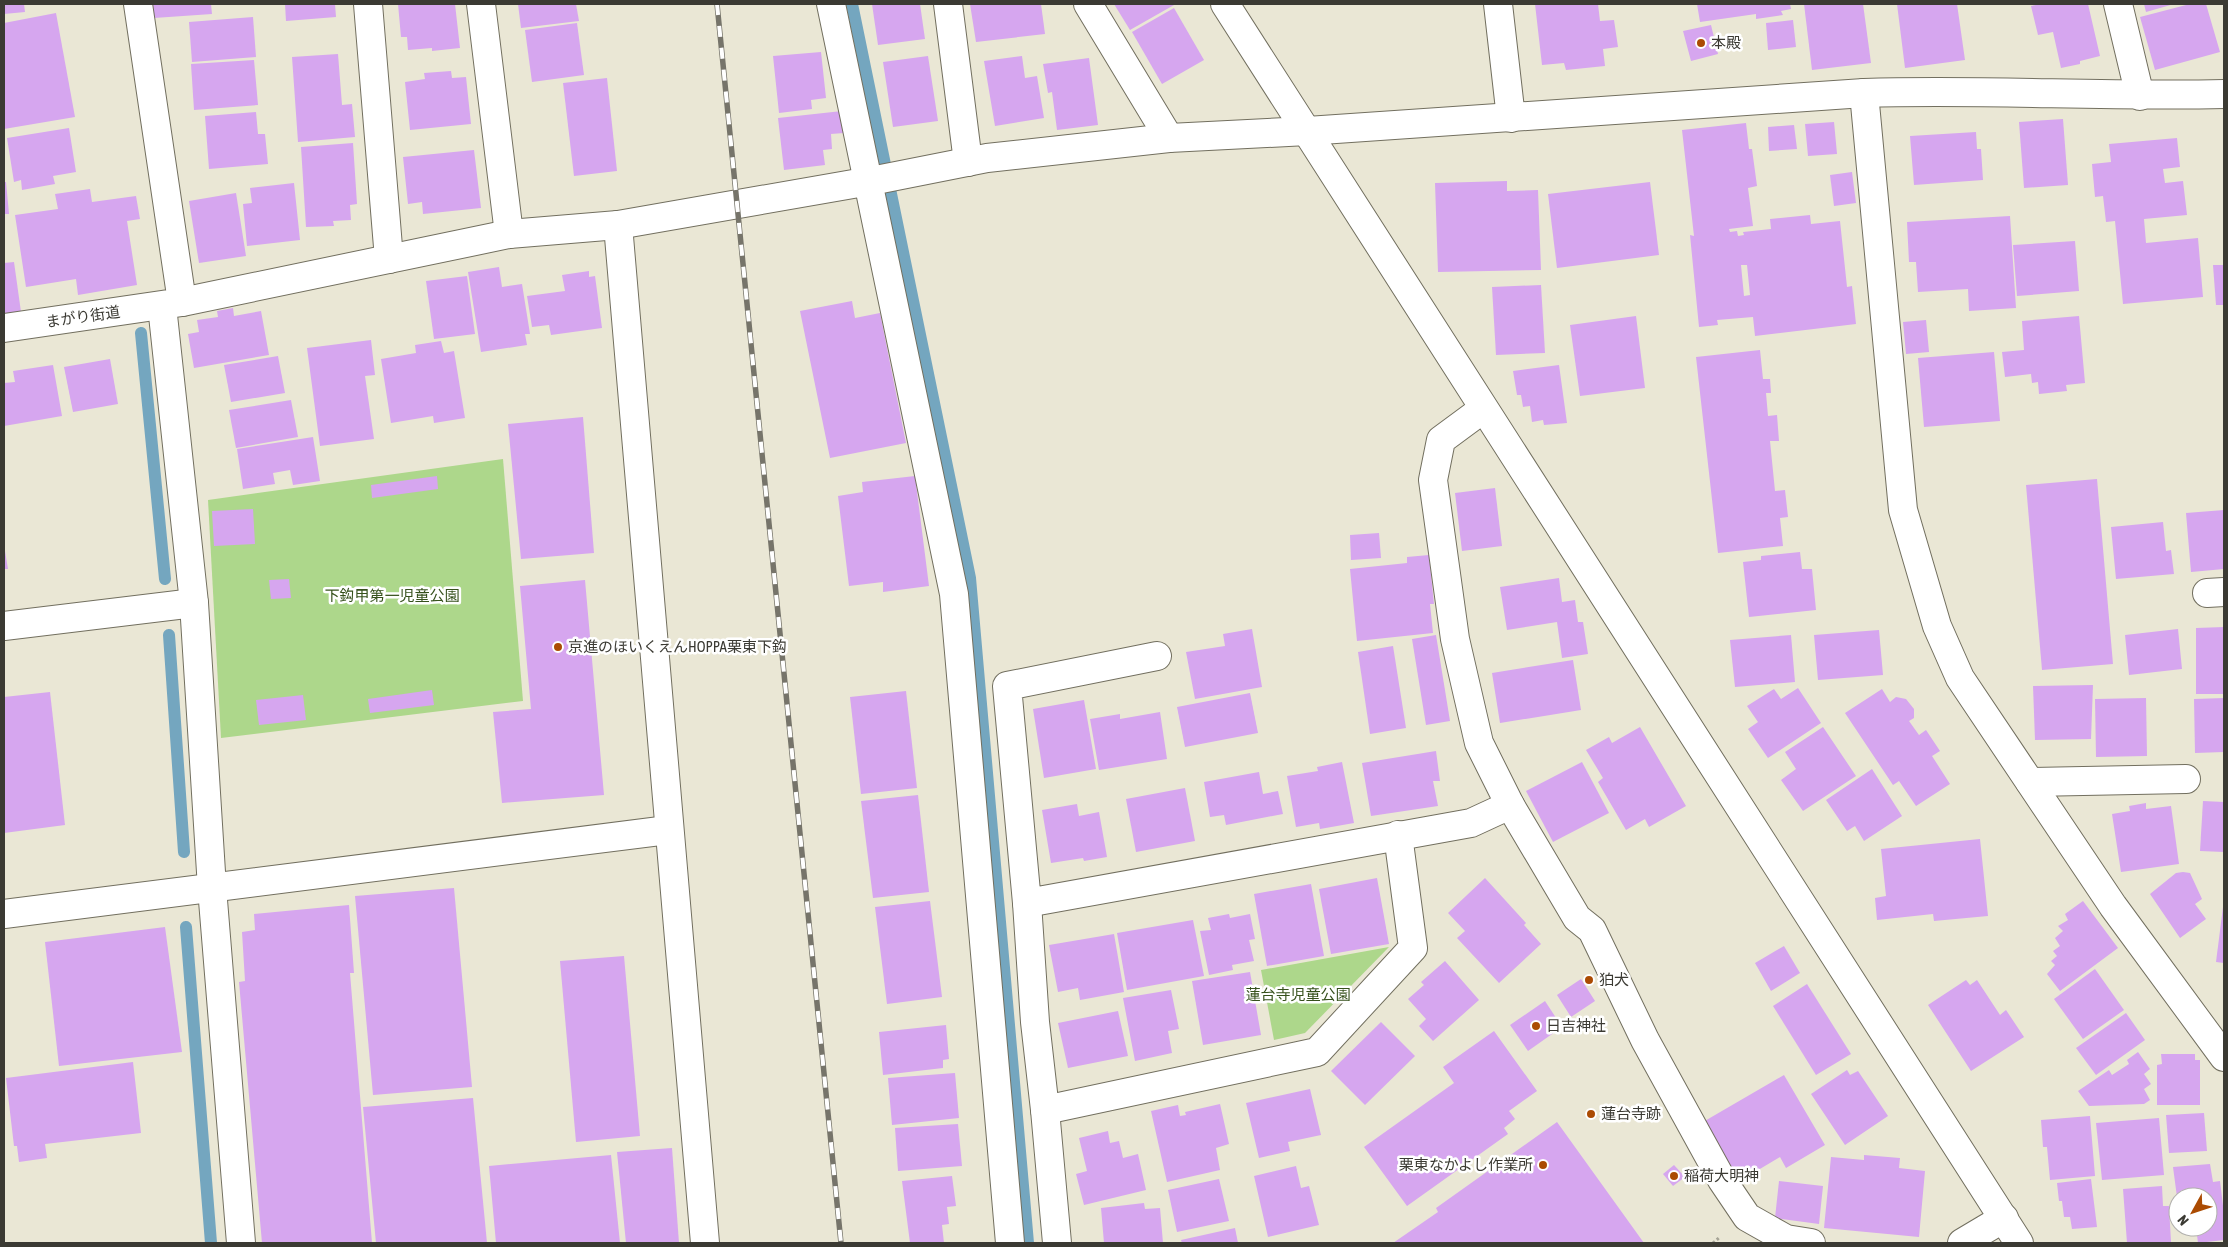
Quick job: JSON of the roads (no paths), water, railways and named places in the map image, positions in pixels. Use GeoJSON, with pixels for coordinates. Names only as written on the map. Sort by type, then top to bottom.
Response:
{"type":"FeatureCollection","features":[{"type":"Feature","properties":{"kind":"street"},"geometry":{"type":"LineString","coordinates":[[138,4],[172,304],[194,603],[212,888],[241,1243]]}},
{"type":"Feature","properties":{"kind":"street"},"geometry":{"type":"LineString","coordinates":[[368,4],[389,259]]}},
{"type":"Feature","properties":{"kind":"street"},"geometry":{"type":"LineString","coordinates":[[481,4],[509,234]]}},
{"type":"Feature","properties":{"kind":"street"},"geometry":{"type":"LineString","coordinates":[[831,4],[880,180],[954,594],[1010,1243]]}},
{"type":"Feature","properties":{"kind":"street"},"geometry":{"type":"LineString","coordinates":[[948,4],[968,162]]}},
{"type":"Feature","properties":{"kind":"street"},"geometry":{"type":"LineString","coordinates":[[1088,4],[1169,138]]}},
{"type":"Feature","properties":{"kind":"street"},"geometry":{"type":"LineString","coordinates":[[1225,4],[2019,1243]]}},
{"type":"Feature","properties":{"kind":"street"},"geometry":{"type":"LineString","coordinates":[[1498,4],[1511,118]]}},
{"type":"Feature","properties":{"kind":"street"},"geometry":{"type":"LineString","coordinates":[[2118,4],[2140,96]]}},
{"type":"Feature","properties":{"kind":"street","name":"まがり街道"},"geometry":{"type":"LineString","coordinates":[[4,328],[172,304],[509,234],[618,226],[880,180],[987,158],[1169,138],[1511,118],[1864,93],[1932,91],[2140,96],[2224,94]]}},
{"type":"Feature","properties":{"kind":"street"},"geometry":{"type":"LineString","coordinates":[[1864,93],[1903,510],[1937,626],[1960,678],[2113,906],[2224,1057]]}},
{"type":"Feature","properties":{"kind":"street"},"geometry":{"type":"LineString","coordinates":[[618,226],[668,830],[705,1243]]}},
{"type":"Feature","properties":{"kind":"street"},"geometry":{"type":"LineString","coordinates":[[1483,408],[1441,440],[1432,480],[1455,639],[1479,743],[1510,805],[1577,918],[1592,930],[1645,1040],[1722,1180],[1747,1217],[1786,1239],[1811,1243]]}},
{"type":"Feature","properties":{"kind":"street"},"geometry":{"type":"LineString","coordinates":[[4,626],[194,603]]}},
{"type":"Feature","properties":{"kind":"street"},"geometry":{"type":"LineString","coordinates":[[1057,1243],[1035,1022],[1027,903],[1007,686],[1157,656]]}},
{"type":"Feature","properties":{"kind":"street"},"geometry":{"type":"LineString","coordinates":[[2030,782],[2186,779]]}},
{"type":"Feature","properties":{"kind":"street"},"geometry":{"type":"LineString","coordinates":[[1027,903],[1471,823],[1510,805]]}},
{"type":"Feature","properties":{"kind":"street"},"geometry":{"type":"LineString","coordinates":[[4,914],[668,830]]}},
{"type":"Feature","properties":{"kind":"street"},"geometry":{"type":"LineString","coordinates":[[1044,1110],[1317,1052],[1413,948],[1398,835]]}},
{"type":"Feature","properties":{"kind":"street"},"geometry":{"type":"LineString","coordinates":[[1962,1243],[2004,1218]]}},
{"type":"Feature","properties":{"kind":"waterway"},"geometry":{"type":"LineString","coordinates":[[852,4],[970,578],[1028,1243]]}},
{"type":"Feature","properties":{"kind":"waterway"},"geometry":{"type":"LineString","coordinates":[[141,333],[165,579]]}},
{"type":"Feature","properties":{"kind":"waterway"},"geometry":{"type":"LineString","coordinates":[[169,635],[184,852]]}},
{"type":"Feature","properties":{"kind":"waterway"},"geometry":{"type":"LineString","coordinates":[[186,927],[211,1243]]}},
{"type":"Feature","properties":{"kind":"railway"},"geometry":{"type":"LineString","coordinates":[[717,4],[841,1243]]}},
{"type":"Feature","properties":{"kind":"place","name":"本殿"},"geometry":{"type":"Point","coordinates":[1701,43]}},
{"type":"Feature","properties":{"kind":"place","name":"京進のほいくえんHOPPA栗東下鈎"},"geometry":{"type":"Point","coordinates":[558,647]}},
{"type":"Feature","properties":{"kind":"place","name":"狛犬"},"geometry":{"type":"Point","coordinates":[1589,980]}},
{"type":"Feature","properties":{"kind":"place","name":"日吉神社"},"geometry":{"type":"Point","coordinates":[1536,1026]}},
{"type":"Feature","properties":{"kind":"place","name":"蓮台寺跡"},"geometry":{"type":"Point","coordinates":[1591,1114]}},
{"type":"Feature","properties":{"kind":"place","name":"栗東なかよし作業所"},"geometry":{"type":"Point","coordinates":[1543,1165]}},
{"type":"Feature","properties":{"kind":"place","name":"稲荷大明神"},"geometry":{"type":"Point","coordinates":[1674,1176]}},
{"type":"Feature","properties":{"kind":"park label","name":"下鈎甲第一児童公園"},"geometry":{"type":"Point","coordinates":[392,596]}},
{"type":"Feature","properties":{"kind":"park label","name":"蓮台寺児童公園"},"geometry":{"type":"Point","coordinates":[1298,995]}}]}
